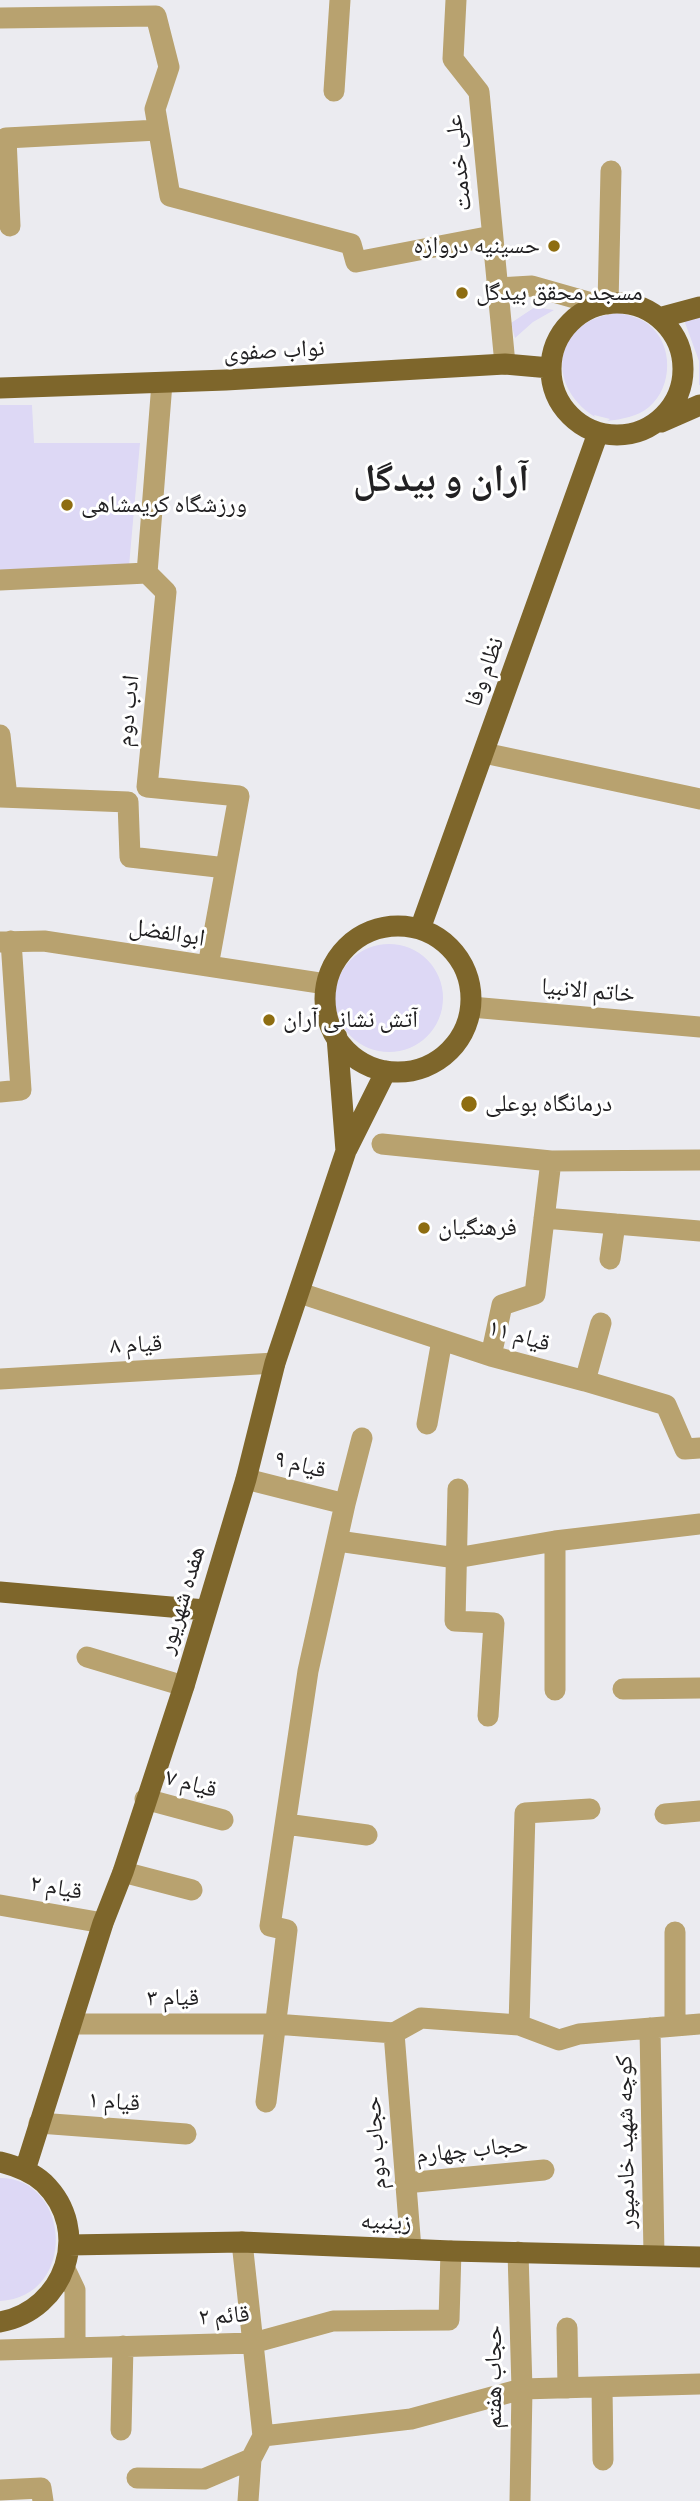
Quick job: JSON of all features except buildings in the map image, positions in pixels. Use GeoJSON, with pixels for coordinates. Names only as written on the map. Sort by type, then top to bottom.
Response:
{"type":"FeatureCollection","features":[{"type":"Feature","properties":{"kind":"main road"},"geometry":{"type":"LineString","coordinates":[[652,426],[668,412],[679,394],[683,374],[681,353],[673,333],[659,318],[640,307],[620,303],[583,312],[570,322],[560,336],[553,351],[551,368],[554,390],[564,409],[579,424],[598,433],[617,436],[635,433],[652,426],[700,405]]}},
{"type":"Feature","properties":{"kind":"main road"},"geometry":{"type":"LineString","coordinates":[[659,318],[700,307]]}},
{"type":"Feature","properties":{"kind":"main road","name":"نواب صفوی"},"geometry":{"type":"LineString","coordinates":[[0,388],[162,383],[505,364],[551,368]]}},
{"type":"Feature","properties":{"kind":"main road","name":"نظام وفا"},"geometry":{"type":"LineString","coordinates":[[420,929],[598,433]]}},
{"type":"Feature","properties":{"kind":"main road"},"geometry":{"type":"LineString","coordinates":[[396,925],[420,929],[442,940],[460,959],[469,982],[471,1007],[464,1030],[451,1050],[432,1064],[410,1072],[386,1071],[364,1064],[345,1049],[332,1030],[325,1007],[326,984],[335,961],[351,942],[372,930],[396,925]]}},
{"type":"Feature","properties":{"kind":"main road","name":"هفده شهریور"},"geometry":{"type":"LineString","coordinates":[[25,2170],[103,1923],[123,1872],[184,1686],[246,1479],[275,1363],[346,1151],[337,1037]]}},
{"type":"Feature","properties":{"kind":"main road"},"geometry":{"type":"LineString","coordinates":[[346,1151],[386,1071]]}},
{"type":"Feature","properties":{"kind":"main road"},"geometry":{"type":"LineString","coordinates":[[0,1592],[205,1610]]}},
{"type":"Feature","properties":{"kind":"main road"},"geometry":{"type":"LineString","coordinates":[[0,2162],[25,2170],[44,2183],[58,2201],[66,2222],[69,2245],[65,2269],[53,2291],[36,2308],[15,2320],[1,2323]]}},
{"type":"Feature","properties":{"kind":"main road","name":"زینبیه"},"geometry":{"type":"LineString","coordinates":[[69,2245],[242,2242],[451,2251],[700,2257]]}},
{"type":"Feature","properties":{"kind":"street"},"geometry":{"type":"LineString","coordinates":[[334,91],[340,0]]}},
{"type":"Feature","properties":{"kind":"street","name":"علی خدمت"},"geometry":{"type":"LineString","coordinates":[[456,0],[453,60],[479,92],[505,364]]}},
{"type":"Feature","properties":{"kind":"street"},"geometry":{"type":"LineString","coordinates":[[0,18],[52,9],[150,8],[156,16],[169,67],[155,109],[170,196],[351,244],[356,262],[492,236]]}},
{"type":"Feature","properties":{"kind":"street"},"geometry":{"type":"LineString","coordinates":[[10,226],[6,138],[159,130]]}},
{"type":"Feature","properties":{"kind":"street"},"geometry":{"type":"LineString","coordinates":[[498,288],[532,286],[603,305],[611,171]]}},
{"type":"Feature","properties":{"kind":"street"},"geometry":{"type":"LineString","coordinates":[[0,580],[147,573],[162,383]]}},
{"type":"Feature","properties":{"kind":"street","name":"ادب دوم"},"geometry":{"type":"LineString","coordinates":[[147,573],[166,592],[147,788]]}},
{"type":"Feature","properties":{"kind":"street"},"geometry":{"type":"LineString","coordinates":[[0,735],[4,797],[128,802],[147,788],[239,796],[208,966]]}},
{"type":"Feature","properties":{"kind":"street"},"geometry":{"type":"LineString","coordinates":[[484,752],[700,799]]}},
{"type":"Feature","properties":{"kind":"street"},"geometry":{"type":"LineString","coordinates":[[128,802],[130,857],[226,868]]}},
{"type":"Feature","properties":{"kind":"street","name":"ابوالفضل"},"geometry":{"type":"LineString","coordinates":[[6,942],[44,941],[326,984]]}},
{"type":"Feature","properties":{"kind":"street"},"geometry":{"type":"LineString","coordinates":[[0,1092],[21,1090],[6,942]]}},
{"type":"Feature","properties":{"kind":"street","name":"خاتم الانبیا"},"geometry":{"type":"LineString","coordinates":[[471,1007],[700,1027]]}},
{"type":"Feature","properties":{"kind":"street"},"geometry":{"type":"LineString","coordinates":[[382,1144],[551,1161],[700,1160]]}},
{"type":"Feature","properties":{"kind":"street"},"geometry":{"type":"LineString","coordinates":[[491,1356],[502,1305],[535,1294],[551,1161]]}},
{"type":"Feature","properties":{"kind":"street"},"geometry":{"type":"LineString","coordinates":[[544,1218],[700,1231]]}},
{"type":"Feature","properties":{"kind":"street"},"geometry":{"type":"LineString","coordinates":[[610,1259],[615,1224]]}},
{"type":"Feature","properties":{"kind":"street","name":"قیام ۱۱"},"geometry":{"type":"LineString","coordinates":[[300,1293],[491,1356],[666,1405],[685,1449],[700,1448]]}},
{"type":"Feature","properties":{"kind":"street"},"geometry":{"type":"LineString","coordinates":[[585,1381],[601,1323]]}},
{"type":"Feature","properties":{"kind":"street"},"geometry":{"type":"LineString","coordinates":[[427,1424],[442,1340]]}},
{"type":"Feature","properties":{"kind":"street","name":"قیام ۸"},"geometry":{"type":"LineString","coordinates":[[0,1379],[275,1363]]}},
{"type":"Feature","properties":{"kind":"street"},"geometry":{"type":"LineString","coordinates":[[345,1504],[362,1438]]}},
{"type":"Feature","properties":{"kind":"street","name":"قیام ۹"},"geometry":{"type":"LineString","coordinates":[[246,1479],[345,1504],[308,1671],[270,1926],[287,1930],[275,2024]]}},
{"type":"Feature","properties":{"kind":"street"},"geometry":{"type":"LineString","coordinates":[[458,1489],[455,1621],[494,1623],[488,1716]]}},
{"type":"Feature","properties":{"kind":"street"},"geometry":{"type":"LineString","coordinates":[[338,1541],[456,1558],[555,1541],[700,1524]]}},
{"type":"Feature","properties":{"kind":"street"},"geometry":{"type":"LineString","coordinates":[[555,1541],[555,1690]]}},
{"type":"Feature","properties":{"kind":"street"},"geometry":{"type":"LineString","coordinates":[[87,1657],[184,1686]]}},
{"type":"Feature","properties":{"kind":"street"},"geometry":{"type":"LineString","coordinates":[[623,1689],[700,1688]]}},
{"type":"Feature","properties":{"kind":"street","name":"قیام ۷"},"geometry":{"type":"LineString","coordinates":[[145,1799],[223,1820]]}},
{"type":"Feature","properties":{"kind":"street"},"geometry":{"type":"LineString","coordinates":[[519,2025],[525,1813],[590,1809]]}},
{"type":"Feature","properties":{"kind":"street"},"geometry":{"type":"LineString","coordinates":[[665,1814],[700,1811]]}},
{"type":"Feature","properties":{"kind":"street"},"geometry":{"type":"LineString","coordinates":[[286,1824],[367,1835]]}},
{"type":"Feature","properties":{"kind":"street"},"geometry":{"type":"LineString","coordinates":[[123,1872],[192,1890]]}},
{"type":"Feature","properties":{"kind":"street","name":"قیام ۲"},"geometry":{"type":"LineString","coordinates":[[0,1905],[103,1923]]}},
{"type":"Feature","properties":{"kind":"street"},"geometry":{"type":"LineString","coordinates":[[675,1932],[675,2026]]}},
{"type":"Feature","properties":{"kind":"street"},"geometry":{"type":"LineString","coordinates":[[394,2033],[421,2018],[519,2025],[559,2040],[579,2034],[700,2024]]}},
{"type":"Feature","properties":{"kind":"street","name":"قیام ۳"},"geometry":{"type":"LineString","coordinates":[[71,2024],[275,2024],[394,2033]]}},
{"type":"Feature","properties":{"kind":"street"},"geometry":{"type":"LineString","coordinates":[[267,2102],[275,2024]]}},
{"type":"Feature","properties":{"kind":"street","name":"کوچه شهید خادمپور"},"geometry":{"type":"LineString","coordinates":[[650,2028],[654,2255]]}},
{"type":"Feature","properties":{"kind":"street","name":"حجاب دوم"},"geometry":{"type":"LineString","coordinates":[[394,2033],[411,2249]]}},
{"type":"Feature","properties":{"kind":"street","name":"قیام ۱"},"geometry":{"type":"LineString","coordinates":[[39,2123],[186,2134]]}},
{"type":"Feature","properties":{"kind":"street","name":"حجاب چهارم"},"geometry":{"type":"LineString","coordinates":[[405,2183],[544,2170]]}},
{"type":"Feature","properties":{"kind":"street"},"geometry":{"type":"LineString","coordinates":[[242,2242],[263,2436],[251,2459],[248,2501]]}},
{"type":"Feature","properties":{"kind":"street","name":"قائم ۲"},"geometry":{"type":"LineString","coordinates":[[0,2350],[253,2343],[333,2321],[450,2320],[451,2251]]}},
{"type":"Feature","properties":{"kind":"street","name":"حجاب هفتم"},"geometry":{"type":"LineString","coordinates":[[518,2252],[522,2389],[520,2501]]}},
{"type":"Feature","properties":{"kind":"street"},"geometry":{"type":"LineString","coordinates":[[65,2269],[75,2290],[75,2347]]}},
{"type":"Feature","properties":{"kind":"street"},"geometry":{"type":"LineString","coordinates":[[568,2328],[568,2388]]}},
{"type":"Feature","properties":{"kind":"street"},"geometry":{"type":"LineString","coordinates":[[121,2430],[123,2346]]}},
{"type":"Feature","properties":{"kind":"street"},"geometry":{"type":"LineString","coordinates":[[263,2436],[411,2419],[522,2389],[700,2384]]}},
{"type":"Feature","properties":{"kind":"street"},"geometry":{"type":"LineString","coordinates":[[602,2387],[603,2460]]}},
{"type":"Feature","properties":{"kind":"street"},"geometry":{"type":"LineString","coordinates":[[136,2478],[204,2479],[251,2459]]}},
{"type":"Feature","properties":{"kind":"street"},"geometry":{"type":"LineString","coordinates":[[0,2490],[41,2488],[43,2501]]}},
{"type":"Feature","properties":{"kind":"shaded area"},"geometry":{"type":"Polygon","coordinates":[[[535,307],[554,310],[533,322],[515,338],[511,323],[535,307]]]}},
{"type":"Feature","properties":{"kind":"shaded area"},"geometry":{"type":"Polygon","coordinates":[[[617,313],[641,320],[656,332],[666,354],[666,377],[657,399],[649,407],[634,415],[607,421],[610,419],[594,415],[595,417],[578,403],[568,388],[563,371],[563,355],[569,340],[580,328],[596,318],[617,313]]]}},
{"type":"Feature","properties":{"kind":"shaded area"},"geometry":{"type":"Polygon","coordinates":[[[700,316],[699,385],[699,361],[684,320],[700,316]]]}},
{"type":"Feature","properties":{"kind":"shaded area","name":"ورزشگاه کریمشاهی"},"geometry":{"type":"Polygon","coordinates":[[[0,405],[32,405],[34,443],[140,443],[129,566],[0,572],[0,405]]]}},
{"type":"Feature","properties":{"kind":"shaded area"},"geometry":{"type":"Polygon","coordinates":[[[389,944],[410,948],[427,960],[439,977],[443,998],[439,1019],[427,1036],[410,1048],[389,1052],[368,1048],[351,1036],[339,1019],[335,998],[339,977],[351,960],[368,948],[389,944]]]}},
{"type":"Feature","properties":{"kind":"shaded area"},"geometry":{"type":"Polygon","coordinates":[[[0,2178],[24,2183],[41,2197],[52,2216],[56,2238],[53,2260],[43,2280],[25,2295],[0,2301],[0,2178]]]}},
{"type":"Feature","properties":{"kind":"place","name":"حسینیه دروازه"},"geometry":{"type":"Point","coordinates":[554,246]}},
{"type":"Feature","properties":{"kind":"place","name":"مسجد محقق بیدگل"},"geometry":{"type":"Point","coordinates":[462,293]}},
{"type":"Feature","properties":{"kind":"place","name":"ورزشگاه کریمشاهی"},"geometry":{"type":"Point","coordinates":[67,505]}},
{"type":"Feature","properties":{"kind":"place","name":"آتش نشانی آران"},"geometry":{"type":"Point","coordinates":[269,1020]}},
{"type":"Feature","properties":{"kind":"place","name":"درمانگاه بوعلی"},"geometry":{"type":"Point","coordinates":[469,1104]}},
{"type":"Feature","properties":{"kind":"place","name":"فرهنگیان"},"geometry":{"type":"Point","coordinates":[424,1228]}},
{"type":"Feature","properties":{"kind":"district","name":"آران و بیدگل"},"geometry":{"type":"Point","coordinates":[441,480]}}]}
